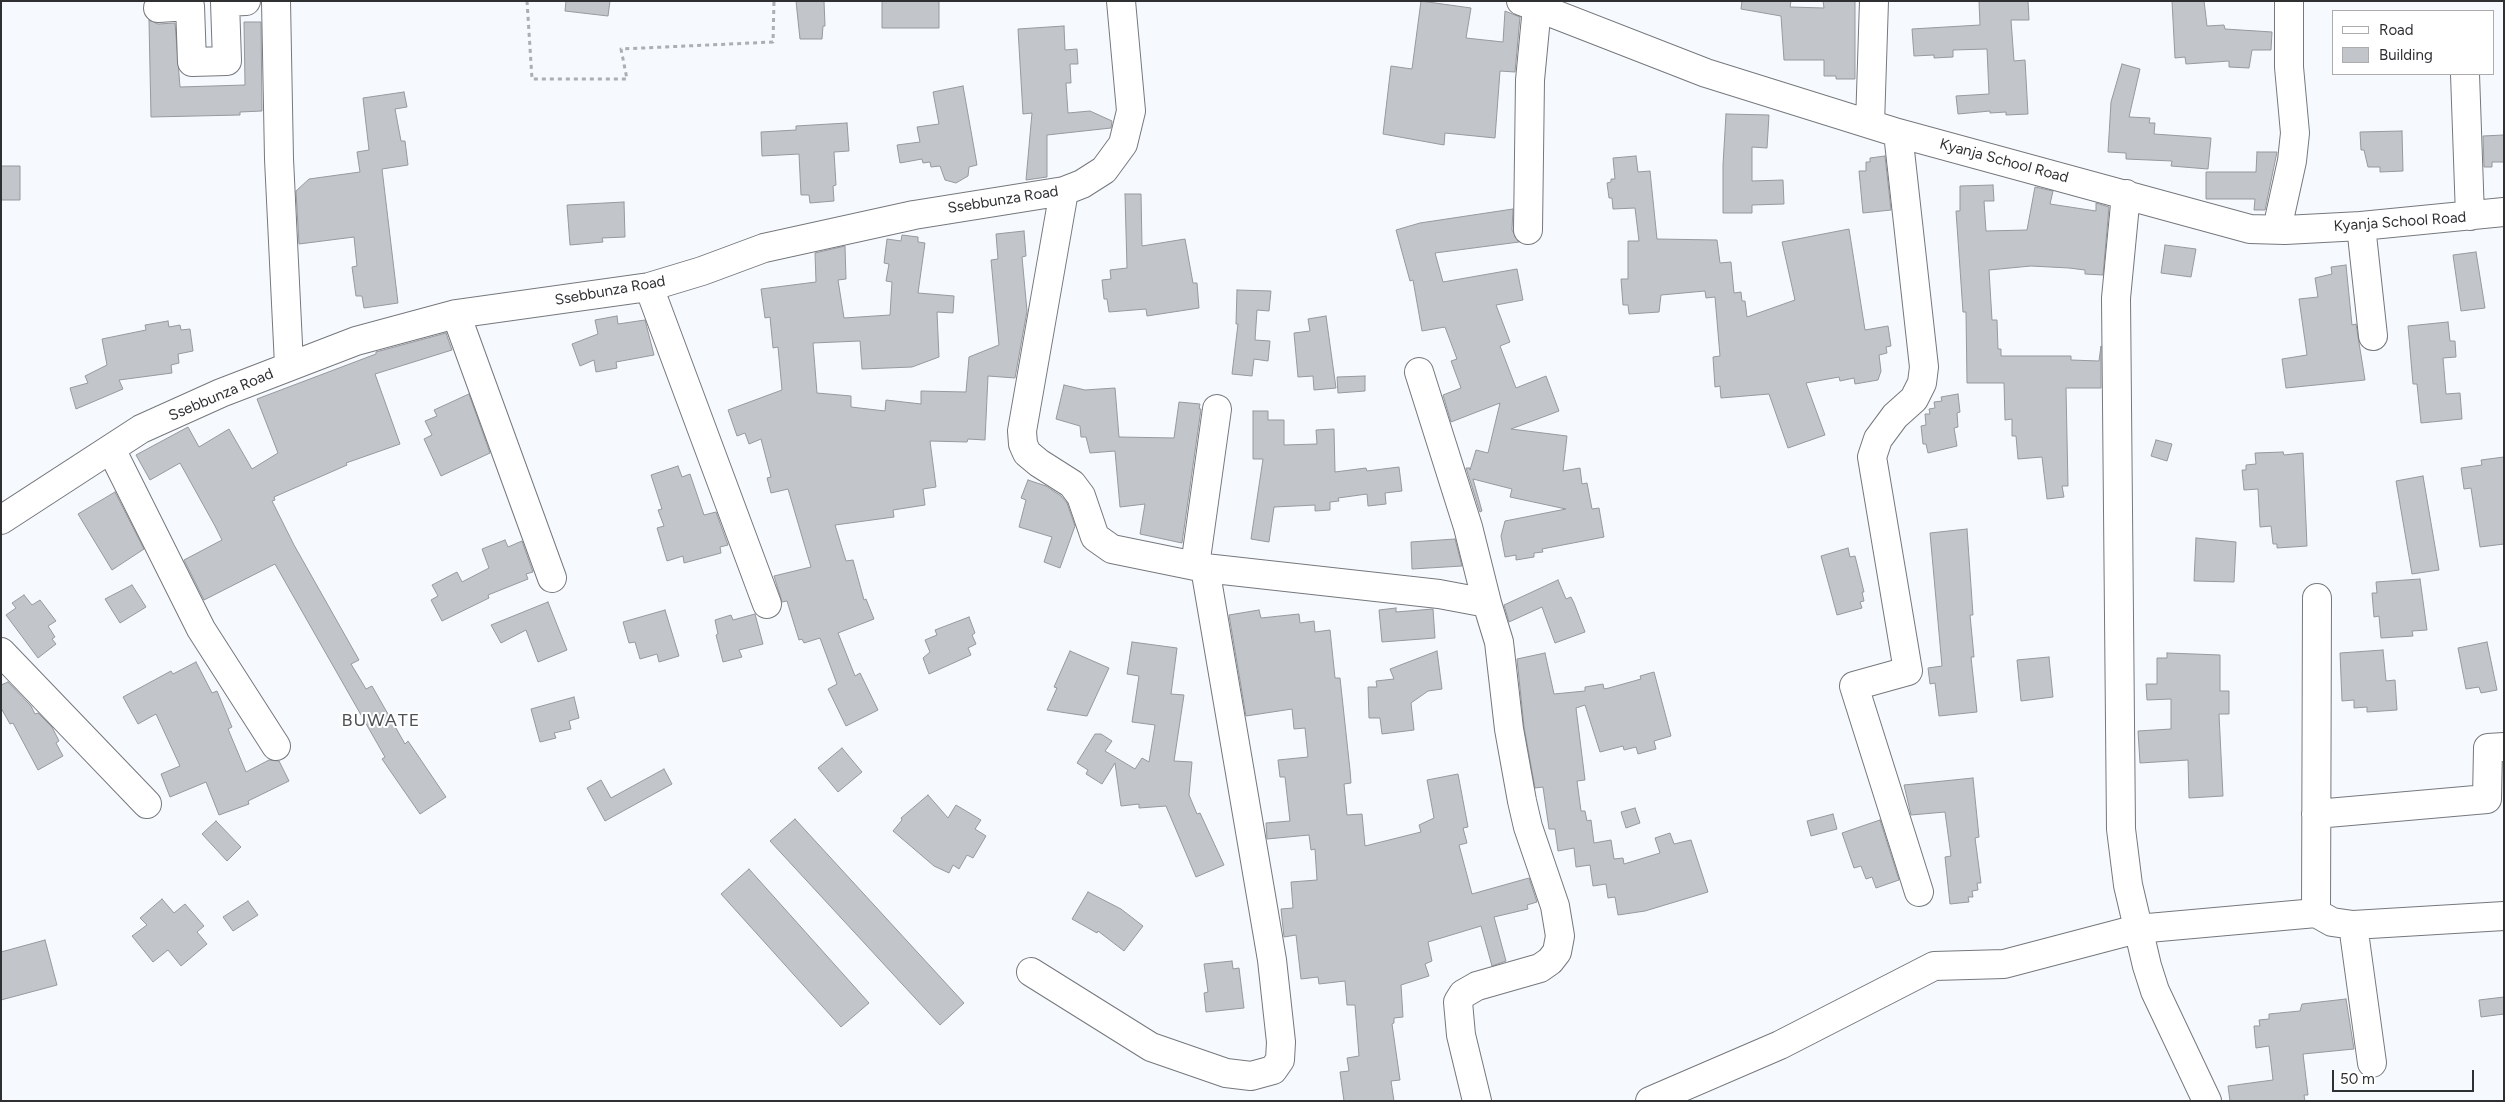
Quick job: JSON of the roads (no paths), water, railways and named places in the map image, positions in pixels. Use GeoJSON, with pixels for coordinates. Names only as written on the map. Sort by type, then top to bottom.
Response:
{"type":"FeatureCollection","features":[{"type":"Feature","properties":{"kind":"street"},"geometry":{"type":"LineString","coordinates":[[276,1],[279,159],[289,366]]}},
{"type":"Feature","properties":{"kind":"street","name":"Ssebbunza Road"},"geometry":{"type":"LineString","coordinates":[[1,520],[142,429],[220,393],[356,341],[456,314],[649,287],[702,271],[764,248],[914,215],[1064,191],[1082,184],[1104,170],[1123,144],[1131,111],[1121,1]]}},
{"type":"Feature","properties":{"kind":"street"},"geometry":{"type":"LineString","coordinates":[[1870,124],[1874,1]]}},
{"type":"Feature","properties":{"kind":"street"},"geometry":{"type":"LineString","coordinates":[[2277,229],[2292,161],[2295,133],[2289,68],[2290,1]]}},
{"type":"Feature","properties":{"kind":"street"},"geometry":{"type":"LineString","coordinates":[[158,8],[236,2],[227,61],[192,62],[190,6]]}},
{"type":"Feature","properties":{"kind":"street"},"geometry":{"type":"LineString","coordinates":[[1528,230],[1529,4]]}},
{"type":"Feature","properties":{"kind":"street","name":"Kyanja School Road"},"geometry":{"type":"LineString","coordinates":[[1529,4],[1706,73],[1898,133],[2250,229],[2361,226],[2504,212]]}},
{"type":"Feature","properties":{"kind":"street"},"geometry":{"type":"LineString","coordinates":[[2465,75],[2470,216]]}},
{"type":"Feature","properties":{"kind":"street"},"geometry":{"type":"LineString","coordinates":[[1898,133],[1924,367],[1922,383],[1914,399],[1895,416],[1878,439],[1872,457],[1908,671],[1854,686],[1919,892]]}},
{"type":"Feature","properties":{"kind":"street"},"geometry":{"type":"LineString","coordinates":[[1064,191],[1022,431],[1023,444],[1027,453],[1038,463],[1072,484],[1081,496],[1096,537],[1112,549],[1200,567],[1439,594],[1487,603]]}},
{"type":"Feature","properties":{"kind":"street"},"geometry":{"type":"LineString","coordinates":[[2126,194],[2116,298],[2121,828],[2128,885],[2137,929],[2155,991],[2207,1101]]}},
{"type":"Feature","properties":{"kind":"street"},"geometry":{"type":"LineString","coordinates":[[2361,226],[2373,336]]}},
{"type":"Feature","properties":{"kind":"street"},"geometry":{"type":"LineString","coordinates":[[649,287],[768,604]]}},
{"type":"Feature","properties":{"kind":"street"},"geometry":{"type":"LineString","coordinates":[[456,314],[552,578]]}},
{"type":"Feature","properties":{"kind":"street"},"geometry":{"type":"LineString","coordinates":[[1419,372],[1468,527],[1499,642],[1509,729],[1522,802],[1555,906],[1560,936],[1557,952],[1550,961],[1540,968],[1477,986],[1462,994],[1458,1002],[1461,1035],[1477,1101]]}},
{"type":"Feature","properties":{"kind":"street"},"geometry":{"type":"LineString","coordinates":[[1032,972],[1151,1047],[1226,1073],[1251,1076],[1273,1070],[1280,1060],[1281,1042],[1272,960],[1200,567],[1217,409]]}},
{"type":"Feature","properties":{"kind":"street"},"geometry":{"type":"LineString","coordinates":[[111,450],[201,629],[276,746]]}},
{"type":"Feature","properties":{"kind":"street"},"geometry":{"type":"LineString","coordinates":[[2316,913],[2317,598]]}},
{"type":"Feature","properties":{"kind":"street"},"geometry":{"type":"LineString","coordinates":[[1,652],[147,804]]}},
{"type":"Feature","properties":{"kind":"street"},"geometry":{"type":"LineString","coordinates":[[2316,814],[2487,799],[2488,748],[2504,747]]}},
{"type":"Feature","properties":{"kind":"street"},"geometry":{"type":"LineString","coordinates":[[1650,1101],[1780,1045],[1934,966],[2004,964],[2137,929],[2316,913],[2332,922],[2353,925],[2504,916]]}},
{"type":"Feature","properties":{"kind":"street"},"geometry":{"type":"LineString","coordinates":[[2353,925],[2372,1063]]}},
{"type":"Feature","properties":{"kind":"district","name":"BUWATE"},"geometry":{"type":"Point","coordinates":[381,721]}}]}
